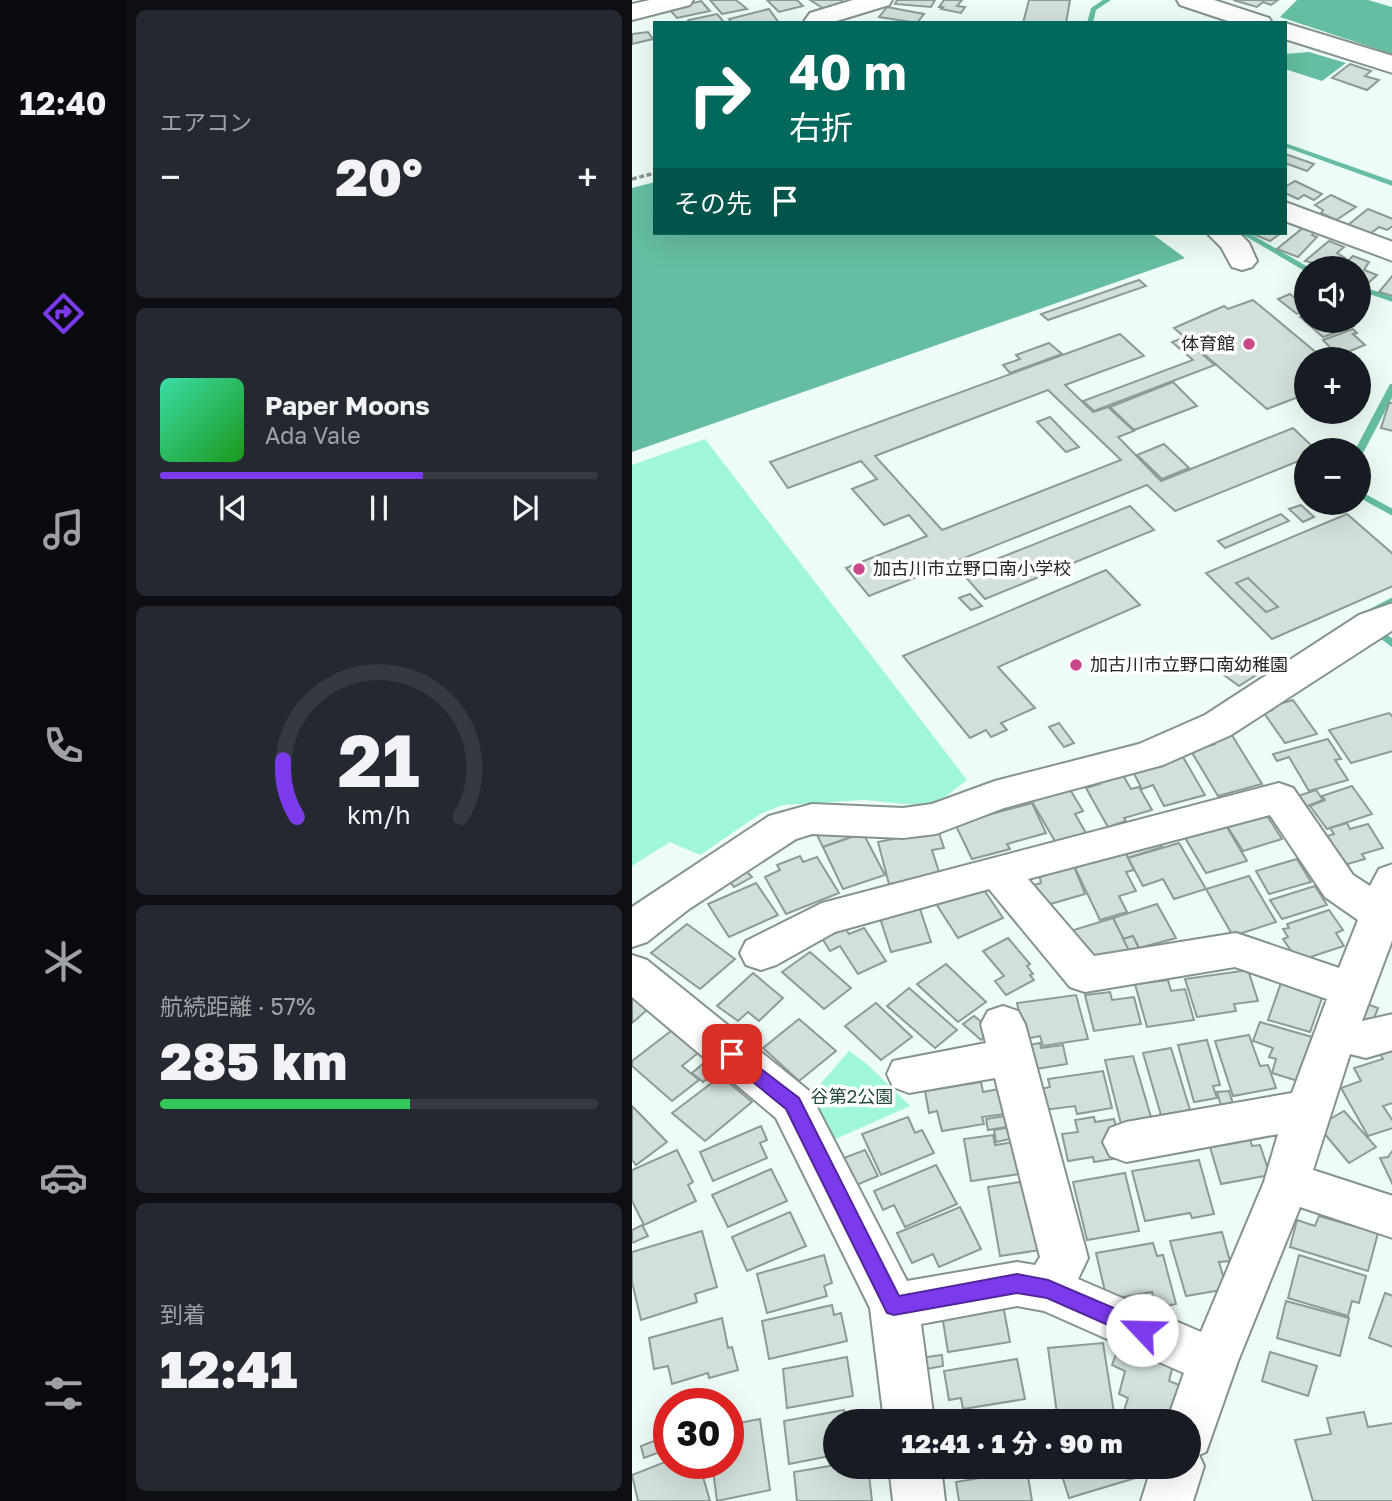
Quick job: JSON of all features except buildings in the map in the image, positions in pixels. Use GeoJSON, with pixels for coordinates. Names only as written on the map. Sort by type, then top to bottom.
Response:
{"type":"FeatureCollection","features":[{"type":"Feature","properties":{"kind":"street"},"geometry":{"type":"LineString","coordinates":[[646,14],[681,0]]}},
{"type":"Feature","properties":{"kind":"street"},"geometry":{"type":"LineString","coordinates":[[814,17],[880,0]]}},
{"type":"Feature","properties":{"kind":"street"},"geometry":{"type":"LineString","coordinates":[[1188,0],[1254,21]]}},
{"type":"Feature","properties":{"kind":"street"},"geometry":{"type":"LineString","coordinates":[[1287,32],[1392,65]]}},
{"type":"Feature","properties":{"kind":"street"},"geometry":{"type":"LineString","coordinates":[[1287,212],[1392,252]]}},
{"type":"Feature","properties":{"kind":"street"},"geometry":{"type":"LineString","coordinates":[[1224,235],[1234,243],[1242,261]]}},
{"type":"Feature","properties":{"kind":"street"},"geometry":{"type":"LineString","coordinates":[[632,930],[782,827],[812,819],[903,823],[936,819],[995,796],[1149,755],[1218,725],[1375,624]]}},
{"type":"Feature","properties":{"kind":"street"},"geometry":{"type":"LineString","coordinates":[[761,953],[822,919],[1279,798],[1339,886],[1387,897],[1308,1109],[1287,1182],[1213,1361],[1197,1409]]}},
{"type":"Feature","properties":{"kind":"street"},"geometry":{"type":"LineString","coordinates":[[999,873],[1085,975],[1236,950],[1351,990]]}},
{"type":"Feature","properties":{"kind":"street"},"geometry":{"type":"LineString","coordinates":[[632,972],[792,1104],[894,1306],[907,1409]]}},
{"type":"Feature","properties":{"kind":"street"},"geometry":{"type":"LineString","coordinates":[[1337,1032],[1366,1040],[1392,1032]]}},
{"type":"Feature","properties":{"kind":"street"},"geometry":{"type":"LineString","coordinates":[[909,1074],[1007,1041],[1064,1258],[1048,1289]]}},
{"type":"Feature","properties":{"kind":"street"},"geometry":{"type":"LineString","coordinates":[[1126,1142],[1308,1109]]}},
{"type":"Feature","properties":{"kind":"street"},"geometry":{"type":"LineString","coordinates":[[1287,1182],[1392,1217]]}},
{"type":"Feature","properties":{"kind":"street"},"geometry":{"type":"LineString","coordinates":[[894,1306],[1017,1283],[1048,1289],[1213,1361]]}},
{"type":"Feature","properties":{"kind":"street"},"geometry":{"type":"LineString","coordinates":[[916,1479],[919,1501]]}},
{"type":"Feature","properties":{"kind":"street"},"geometry":{"type":"LineString","coordinates":[[1167,1501],[1174,1479]]}},
{"type":"Feature","properties":{"kind":"path"},"geometry":{"type":"LineString","coordinates":[[632,179],[653,174]]}},
{"type":"Feature","properties":{"kind":"green space"},"geometry":{"type":"Polygon","coordinates":[[[705,439],[967,780],[938,802],[926,806],[864,800],[783,805],[760,814],[700,855],[670,842],[632,866],[632,465],[705,439]]]}},
{"type":"Feature","properties":{"kind":"green space","name":"谷第2公園"},"geometry":{"type":"Polygon","coordinates":[[[849,1051],[868,1065],[910,1106],[831,1141],[809,1097],[849,1051]]]}},
{"type":"Feature","properties":{"kind":"shaded area"},"geometry":{"type":"Polygon","coordinates":[[[1297,0],[1368,0],[1392,7],[1392,54],[1280,17],[1297,0]]]}},
{"type":"Feature","properties":{"kind":"shaded area"},"geometry":{"type":"Polygon","coordinates":[[[1309,52],[1346,63],[1322,81],[1287,70],[1287,54],[1309,52]]]}},
{"type":"Feature","properties":{"kind":"shaded area"},"geometry":{"type":"Polygon","coordinates":[[[653,183],[653,235],[1154,235],[1185,258],[632,452],[632,188],[653,183]]]}},
{"type":"Feature","properties":{"kind":"waterway"},"geometry":{"type":"LineString","coordinates":[[1090,21],[1093,9],[1108,0]]}},
{"type":"Feature","properties":{"kind":"waterway"},"geometry":{"type":"LineString","coordinates":[[1287,146],[1393,184]]}},
{"type":"Feature","properties":{"kind":"waterway"},"geometry":{"type":"LineString","coordinates":[[1248,235],[1294,261]]}},
{"type":"Feature","properties":{"kind":"waterway"},"geometry":{"type":"LineString","coordinates":[[1371,292],[1393,300]]}},
{"type":"Feature","properties":{"kind":"waterway"},"geometry":{"type":"LineString","coordinates":[[1366,438],[1393,386]]}},
{"type":"Feature","properties":{"kind":"waterway"},"geometry":{"type":"LineString","coordinates":[[1371,500],[1393,513]]}},
{"type":"Feature","properties":{"kind":"waterway"},"geometry":{"type":"LineString","coordinates":[[1361,617],[1393,600]]}},
{"type":"Feature","properties":{"kind":"waterway"},"geometry":{"type":"LineString","coordinates":[[1371,627],[1393,645]]}},
{"type":"Feature","properties":{"kind":"place","name":"体育館"},"geometry":{"type":"Point","coordinates":[1249,344]}},
{"type":"Feature","properties":{"kind":"place","name":"加古川市立野口南小学校"},"geometry":{"type":"Point","coordinates":[859,569]}},
{"type":"Feature","properties":{"kind":"place","name":"加古川市立野口南幼稚園"},"geometry":{"type":"Point","coordinates":[1076,665]}},
{"type":"Feature","properties":{"kind":"route"},"geometry":{"type":"LineString","coordinates":[[732,1054],[792,1104],[894,1306],[1017,1283],[1048,1289],[1142,1330]]}}]}
